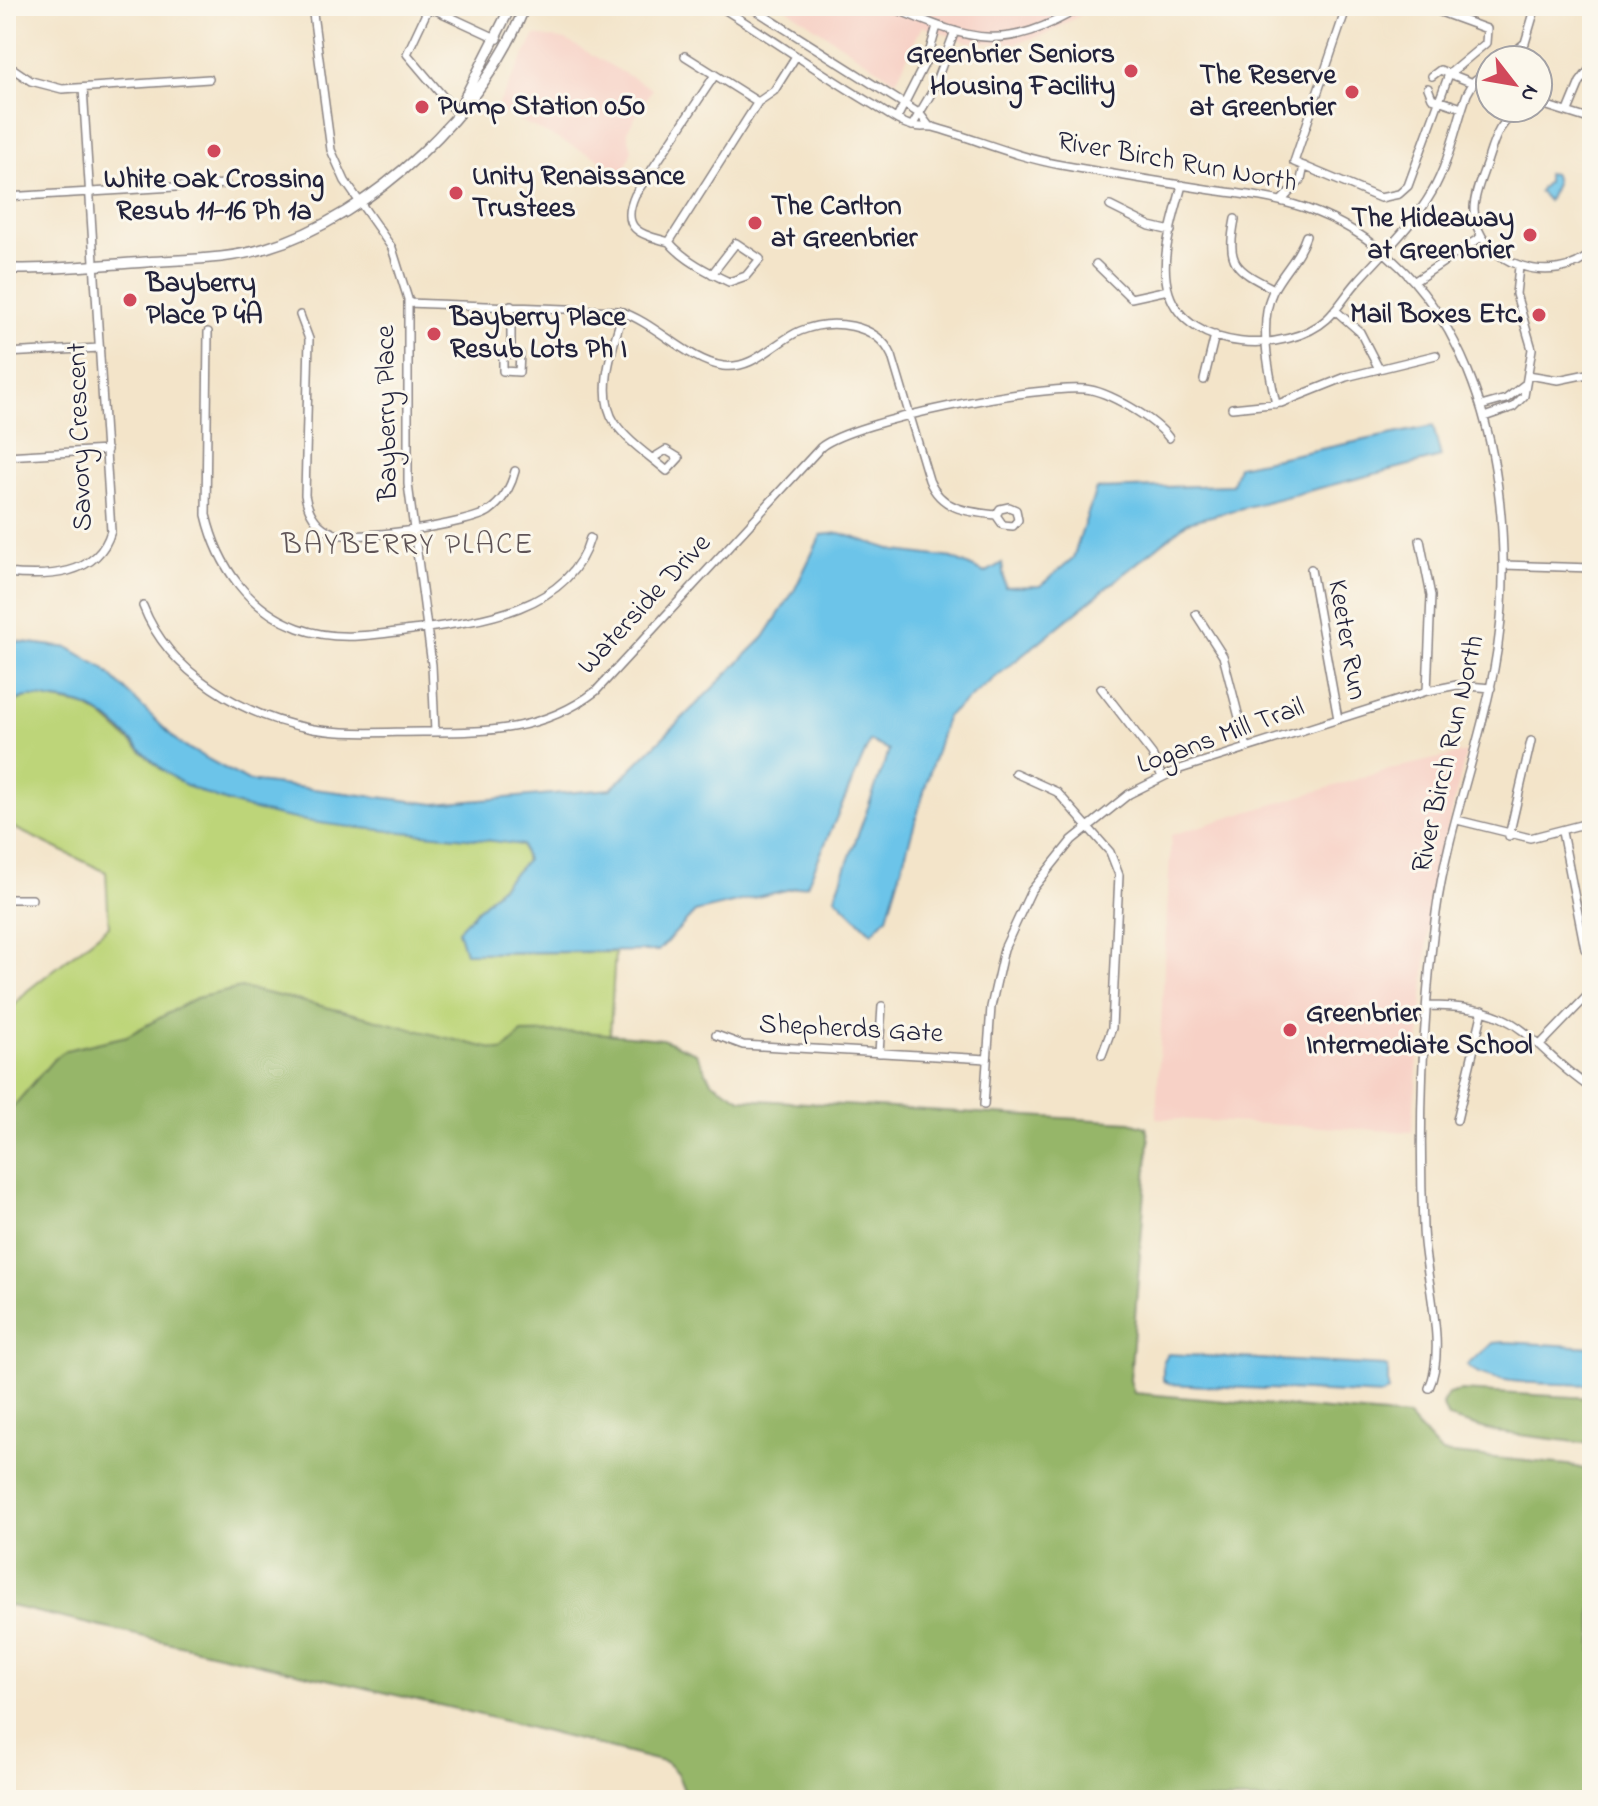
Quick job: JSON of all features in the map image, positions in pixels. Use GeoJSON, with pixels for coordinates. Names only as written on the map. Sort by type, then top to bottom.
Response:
{"type":"FeatureCollection","features":[{"type":"Feature","properties":{"kind":"street","name":"Bayberry Place"},"geometry":{"type":"LineString","coordinates":[[312,6],[331,150],[345,181],[392,248],[408,303],[407,446],[435,732]]}},
{"type":"Feature","properties":{"kind":"street"},"geometry":{"type":"LineString","coordinates":[[457,113],[498,39],[511,6]]}},
{"type":"Feature","properties":{"kind":"street"},"geometry":{"type":"LineString","coordinates":[[6,269],[252,252],[307,233],[360,201],[418,156],[496,67],[525,6]]}},
{"type":"Feature","properties":{"kind":"street","name":"River Birch Run North"},"geometry":{"type":"LineString","coordinates":[[719,6],[912,126],[929,126],[1027,158],[1281,201],[1335,220],[1384,251],[1415,281],[1451,332],[1484,417],[1498,483],[1503,565],[1500,630],[1491,688],[1438,897],[1428,1006],[1421,1164],[1423,1228],[1436,1351],[1435,1376],[1429,1388]]}},
{"type":"Feature","properties":{"kind":"street"},"geometry":{"type":"LineString","coordinates":[[749,6],[920,114],[929,126]]}},
{"type":"Feature","properties":{"kind":"street"},"geometry":{"type":"LineString","coordinates":[[888,6],[937,26],[979,38],[1010,38],[1050,26],[1083,6]]}},
{"type":"Feature","properties":{"kind":"street"},"geometry":{"type":"LineString","coordinates":[[1347,6],[1294,162],[1380,198],[1399,194],[1413,178],[1449,74],[1486,43],[1487,29],[1424,6]]}},
{"type":"Feature","properties":{"kind":"street"},"geometry":{"type":"LineString","coordinates":[[1524,44],[1536,6]]}},
{"type":"Feature","properties":{"kind":"street"},"geometry":{"type":"LineString","coordinates":[[457,113],[407,54],[429,7],[498,39]]}},
{"type":"Feature","properties":{"kind":"street"},"geometry":{"type":"LineString","coordinates":[[897,118],[928,57],[937,26]]}},
{"type":"Feature","properties":{"kind":"street"},"geometry":{"type":"LineString","coordinates":[[912,126],[955,31]]}},
{"type":"Feature","properties":{"kind":"street"},"geometry":{"type":"LineString","coordinates":[[685,56],[758,102]]}},
{"type":"Feature","properties":{"kind":"street"},"geometry":{"type":"LineString","coordinates":[[669,242],[758,102],[774,91],[796,56]]}},
{"type":"Feature","properties":{"kind":"street"},"geometry":{"type":"LineString","coordinates":[[6,64],[43,86],[83,88],[209,79]]}},
{"type":"Feature","properties":{"kind":"street"},"geometry":{"type":"LineString","coordinates":[[1568,111],[1580,82],[1592,66]]}},
{"type":"Feature","properties":{"kind":"street"},"geometry":{"type":"LineString","coordinates":[[1182,185],[1165,266],[1168,290],[1186,319],[1215,335],[1268,342],[1303,334],[1335,310],[1431,195],[1473,83],[1440,70],[1432,76]]}},
{"type":"Feature","properties":{"kind":"street"},"geometry":{"type":"LineString","coordinates":[[712,274],[736,243],[760,259],[755,268],[738,281],[729,282],[712,274],[676,251],[669,242],[636,230],[628,220],[628,211],[715,75]]}},
{"type":"Feature","properties":{"kind":"street","name":"Savory Crescent"},"geometry":{"type":"LineString","coordinates":[[6,573],[68,571],[87,564],[99,554],[108,540],[112,524],[83,88]]}},
{"type":"Feature","properties":{"kind":"street"},"geometry":{"type":"LineString","coordinates":[[1428,88],[1429,95],[1462,108]]}},
{"type":"Feature","properties":{"kind":"street"},"geometry":{"type":"LineString","coordinates":[[1554,107],[1592,120]]}},
{"type":"Feature","properties":{"kind":"street"},"geometry":{"type":"LineString","coordinates":[[1503,124],[1489,157],[1474,210],[1481,237],[1493,250],[1519,267],[1542,270],[1579,261],[1592,252]]}},
{"type":"Feature","properties":{"kind":"street"},"geometry":{"type":"LineString","coordinates":[[1281,201],[1296,187],[1304,166]]}},
{"type":"Feature","properties":{"kind":"street"},"geometry":{"type":"LineString","coordinates":[[6,197],[226,184]]}},
{"type":"Feature","properties":{"kind":"street"},"geometry":{"type":"LineString","coordinates":[[1110,206],[1150,226],[1171,231]]}},
{"type":"Feature","properties":{"kind":"street"},"geometry":{"type":"LineString","coordinates":[[1235,219],[1230,246],[1232,259],[1241,271],[1274,289]]}},
{"type":"Feature","properties":{"kind":"street"},"geometry":{"type":"LineString","coordinates":[[1276,404],[1270,377],[1269,305],[1274,289],[1299,257],[1306,236]]}},
{"type":"Feature","properties":{"kind":"street"},"geometry":{"type":"LineString","coordinates":[[1415,281],[1481,237]]}},
{"type":"Feature","properties":{"kind":"street"},"geometry":{"type":"LineString","coordinates":[[1096,264],[1131,298],[1168,290]]}},
{"type":"Feature","properties":{"kind":"street"},"geometry":{"type":"LineString","coordinates":[[1484,417],[1520,402],[1528,375],[1532,349],[1516,294],[1519,267]]}},
{"type":"Feature","properties":{"kind":"street"},"geometry":{"type":"LineString","coordinates":[[408,303],[623,312],[705,360],[728,367],[751,362],[803,330],[847,326],[865,329],[888,347],[929,480],[939,498],[958,510],[996,515]]}},
{"type":"Feature","properties":{"kind":"street"},"geometry":{"type":"LineString","coordinates":[[511,306],[511,354]]}},
{"type":"Feature","properties":{"kind":"street"},"geometry":{"type":"LineString","coordinates":[[1335,310],[1360,332],[1379,369]]}},
{"type":"Feature","properties":{"kind":"street"},"geometry":{"type":"LineString","coordinates":[[623,312],[612,353],[607,403],[619,429],[653,458]]}},
{"type":"Feature","properties":{"kind":"street"},"geometry":{"type":"LineString","coordinates":[[300,315],[309,339],[305,484],[311,514],[328,531],[347,537],[480,516],[505,495],[515,471]]}},
{"type":"Feature","properties":{"kind":"street"},"geometry":{"type":"LineString","coordinates":[[208,332],[206,515],[213,542],[234,579],[261,607],[307,631],[359,637],[488,619],[528,604],[570,574],[590,538]]}},
{"type":"Feature","properties":{"kind":"street"},"geometry":{"type":"LineString","coordinates":[[1204,380],[1215,335]]}},
{"type":"Feature","properties":{"kind":"street"},"geometry":{"type":"LineString","coordinates":[[6,353],[100,348]]}},
{"type":"Feature","properties":{"kind":"street"},"geometry":{"type":"LineString","coordinates":[[1232,408],[1276,404],[1346,377],[1436,355]]}},
{"type":"Feature","properties":{"kind":"street"},"geometry":{"type":"LineString","coordinates":[[1528,375],[1558,380],[1592,373]]}},
{"type":"Feature","properties":{"kind":"street"},"geometry":{"type":"LineString","coordinates":[[1481,406],[1518,393],[1528,375]]}},
{"type":"Feature","properties":{"kind":"street","name":"Waterside Drive"},"geometry":{"type":"LineString","coordinates":[[143,606],[156,634],[181,661],[216,691],[254,711],[315,729],[435,732],[514,729],[542,721],[586,699],[615,673],[821,447],[842,432],[964,404],[1082,389],[1105,395],[1149,418],[1169,438]]}},
{"type":"Feature","properties":{"kind":"street"},"geometry":{"type":"LineString","coordinates":[[6,456],[107,450]]}},
{"type":"Feature","properties":{"kind":"street"},"geometry":{"type":"LineString","coordinates":[[1420,540],[1431,596],[1427,691]]}},
{"type":"Feature","properties":{"kind":"street"},"geometry":{"type":"LineString","coordinates":[[1503,565],[1592,568]]}},
{"type":"Feature","properties":{"kind":"street","name":"Keeter Run"},"geometry":{"type":"LineString","coordinates":[[1311,569],[1338,719]]}},
{"type":"Feature","properties":{"kind":"street"},"geometry":{"type":"LineString","coordinates":[[1196,614],[1223,656],[1247,748]]}},
{"type":"Feature","properties":{"kind":"street","name":"Logans Mill Trail"},"geometry":{"type":"LineString","coordinates":[[984,1105],[995,980],[1010,932],[1039,878],[1087,825],[1129,794],[1162,777],[1247,748],[1427,691],[1457,685],[1491,688]]}},
{"type":"Feature","properties":{"kind":"street"},"geometry":{"type":"LineString","coordinates":[[1101,688],[1152,754],[1162,777]]}},
{"type":"Feature","properties":{"kind":"street"},"geometry":{"type":"LineString","coordinates":[[1509,836],[1531,741]]}},
{"type":"Feature","properties":{"kind":"street"},"geometry":{"type":"LineString","coordinates":[[1015,773],[1057,792],[1115,861],[1121,888],[1112,1028],[1102,1055]]}},
{"type":"Feature","properties":{"kind":"street"},"geometry":{"type":"LineString","coordinates":[[1457,820],[1509,836],[1530,838],[1592,822]]}},
{"type":"Feature","properties":{"kind":"street"},"geometry":{"type":"LineString","coordinates":[[1562,832],[1585,949]]}},
{"type":"Feature","properties":{"kind":"street"},"geometry":{"type":"LineString","coordinates":[[6,899],[32,899]]}},
{"type":"Feature","properties":{"kind":"street"},"geometry":{"type":"LineString","coordinates":[[1541,1044],[1592,991]]}},
{"type":"Feature","properties":{"kind":"street"},"geometry":{"type":"LineString","coordinates":[[879,1053],[882,1006]]}},
{"type":"Feature","properties":{"kind":"street"},"geometry":{"type":"LineString","coordinates":[[1428,1006],[1483,1010],[1516,1022],[1592,1089]]}},
{"type":"Feature","properties":{"kind":"street"},"geometry":{"type":"LineString","coordinates":[[1457,1120],[1483,1010]]}},
{"type":"Feature","properties":{"kind":"street","name":"Shepherds Gate"},"geometry":{"type":"LineString","coordinates":[[716,1035],[743,1045],[987,1059]]}},
{"type":"Feature","properties":{"kind":"shaded area"},"geometry":{"type":"Polygon","coordinates":[[[783,6],[1096,6],[1047,34],[1016,43],[968,42],[922,26],[896,81],[783,6]]]}},
{"type":"Feature","properties":{"kind":"shaded area"},"geometry":{"type":"Polygon","coordinates":[[[535,35],[566,40],[652,89],[627,131],[632,150],[624,171],[496,109],[535,35]]]}},
{"type":"Feature","properties":{"kind":"shaded area","name":"Greenbrier Intermediate School"},"geometry":{"type":"Polygon","coordinates":[[[1466,752],[1431,900],[1412,1132],[1156,1118],[1171,835],[1391,769],[1466,752]]]}},
{"type":"Feature","properties":{"kind":"green space"},"geometry":{"type":"Polygon","coordinates":[[[31,695],[85,706],[103,717],[162,770],[522,845],[526,861],[458,930],[465,953],[615,952],[607,1083],[6,1270],[6,1015],[27,991],[109,926],[106,872],[6,824],[6,711],[12,703],[31,695]]]}},
{"type":"Feature","properties":{"kind":"green space"},"geometry":{"type":"Polygon","coordinates":[[[241,988],[503,1051],[522,1033],[585,1032],[662,1039],[696,1053],[711,1081],[741,1099],[1130,1122],[1146,1127],[1149,1141],[1130,1380],[1134,1393],[1408,1417],[1441,1453],[1568,1465],[1592,1471],[1592,1800],[688,1800],[677,1773],[667,1763],[465,1711],[6,1605],[6,1115],[53,1060],[66,1050],[127,1036],[196,998],[241,988]]]}},
{"type":"Feature","properties":{"kind":"green space"},"geometry":{"type":"Polygon","coordinates":[[[1460,1391],[1592,1398],[1592,1444],[1496,1432],[1448,1418],[1442,1404],[1448,1394],[1460,1391]]]}},
{"type":"Feature","properties":{"kind":"water"},"geometry":{"type":"Polygon","coordinates":[[[1547,173],[1554,174],[1556,184],[1548,201],[1539,191],[1547,182],[1547,173]]]}},
{"type":"Feature","properties":{"kind":"water"},"geometry":{"type":"Polygon","coordinates":[[[1433,426],[1441,457],[1188,522],[946,717],[887,917],[872,933],[835,897],[889,750],[870,741],[807,885],[695,912],[658,951],[465,953],[458,930],[526,861],[522,845],[351,827],[266,813],[225,801],[172,777],[111,722],[85,706],[30,697],[20,699],[6,711],[6,640],[69,648],[103,668],[180,744],[248,781],[435,804],[611,789],[764,637],[795,589],[821,535],[840,533],[896,551],[952,558],[985,573],[1002,563],[1005,587],[1040,586],[1073,558],[1096,489],[1232,485],[1238,466],[1433,426]]]}},
{"type":"Feature","properties":{"kind":"water"},"geometry":{"type":"Polygon","coordinates":[[[1493,1343],[1592,1347],[1592,1385],[1508,1380],[1478,1372],[1467,1365],[1493,1343]]]}},
{"type":"Feature","properties":{"kind":"water"},"geometry":{"type":"Polygon","coordinates":[[[1168,1354],[1385,1366],[1388,1368],[1388,1391],[1382,1395],[1169,1384],[1163,1380],[1163,1362],[1168,1354]]]}},
{"type":"Feature","properties":{"kind":"place","name":"Greenbrier Seniors Housing Facility"},"geometry":{"type":"Point","coordinates":[1131,71]}},
{"type":"Feature","properties":{"kind":"place","name":"The Reserve at Greenbrier"},"geometry":{"type":"Point","coordinates":[1352,92]}},
{"type":"Feature","properties":{"kind":"place","name":"Pump Station 050"},"geometry":{"type":"Point","coordinates":[422,107]}},
{"type":"Feature","properties":{"kind":"place","name":"White Oak Crossing Resub 11-16 Ph 1a"},"geometry":{"type":"Point","coordinates":[214,151]}},
{"type":"Feature","properties":{"kind":"place","name":"Unity Renaissance Trustees"},"geometry":{"type":"Point","coordinates":[456,193]}},
{"type":"Feature","properties":{"kind":"place","name":"The Carlton at Greenbrier"},"geometry":{"type":"Point","coordinates":[755,223]}},
{"type":"Feature","properties":{"kind":"place","name":"The Hideaway at Greenbrier"},"geometry":{"type":"Point","coordinates":[1530,235]}},
{"type":"Feature","properties":{"kind":"place","name":"Bayberry Place P 4A"},"geometry":{"type":"Point","coordinates":[130,300]}},
{"type":"Feature","properties":{"kind":"place","name":"Mail Boxes Etc."},"geometry":{"type":"Point","coordinates":[1539,315]}},
{"type":"Feature","properties":{"kind":"place","name":"Bayberry Place Resub Lots Ph I"},"geometry":{"type":"Point","coordinates":[434,334]}},
{"type":"Feature","properties":{"kind":"place","name":"Greenbrier Intermediate School"},"geometry":{"type":"Point","coordinates":[1290,1030]}},
{"type":"Feature","properties":{"kind":"district","name":"BAYBERRY PLACE"},"geometry":{"type":"Point","coordinates":[408,546]}}]}
